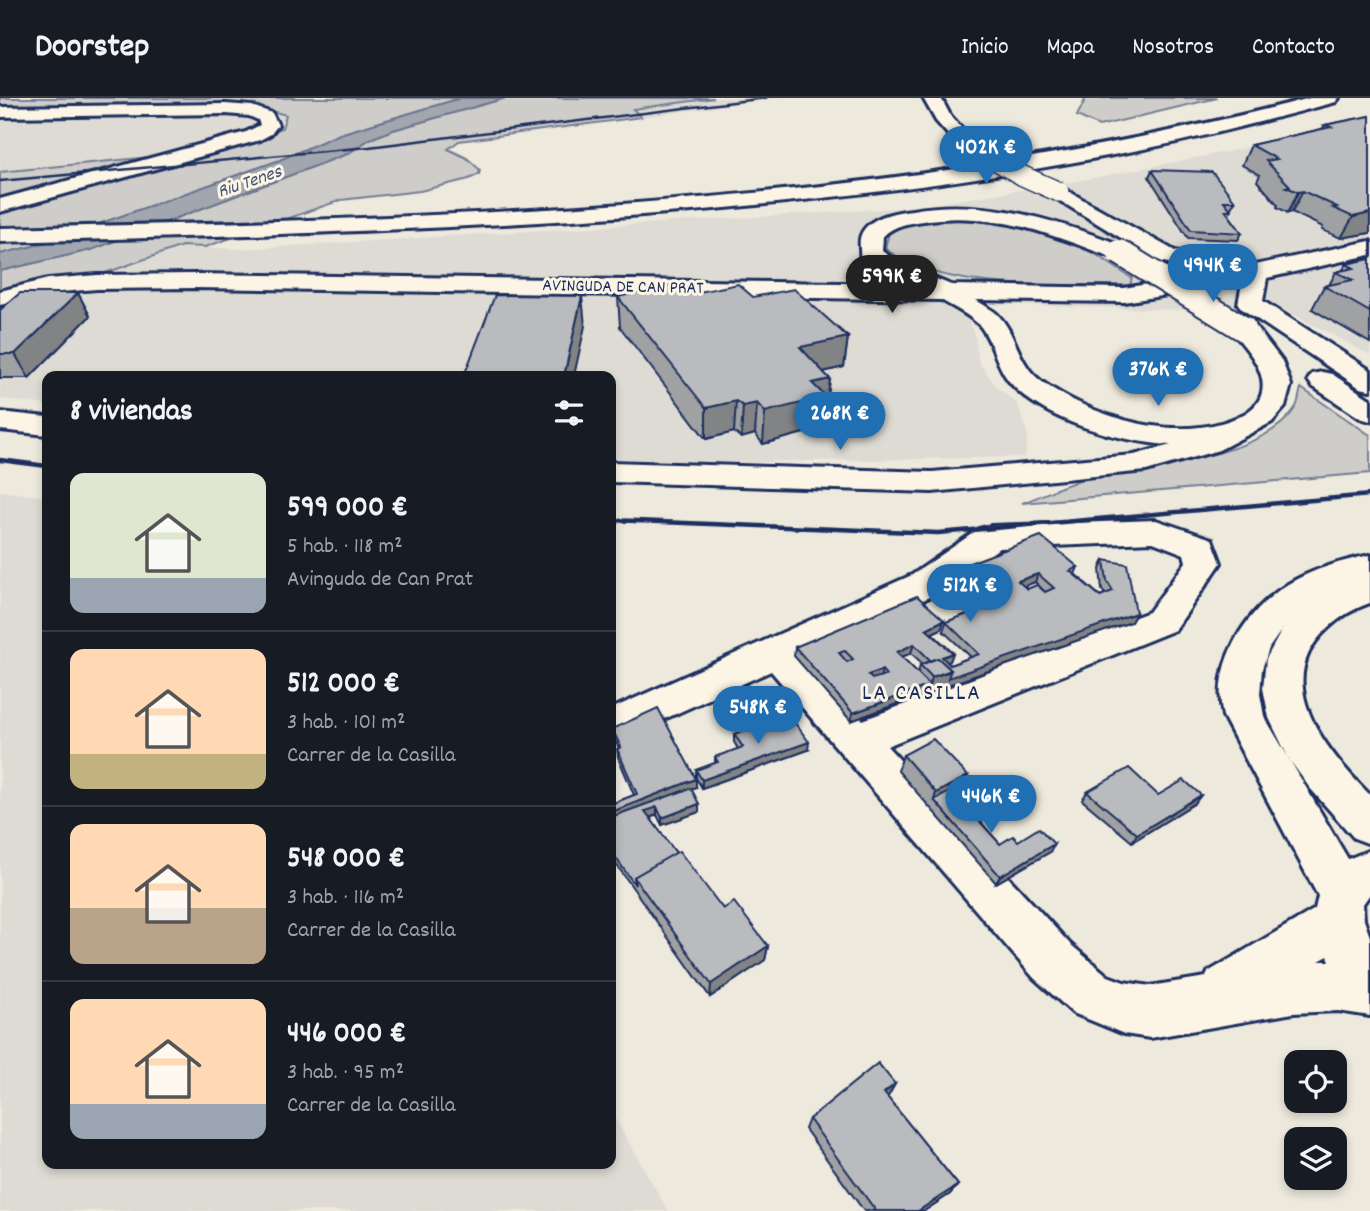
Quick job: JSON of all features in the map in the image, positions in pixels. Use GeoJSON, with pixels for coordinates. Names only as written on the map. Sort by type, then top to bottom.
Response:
{"type":"FeatureCollection","features":[{"type":"Feature","properties":{"kind":"main road"},"geometry":{"type":"LineString","coordinates":[[932,98],[942,117],[966,143],[1033,195],[1119,252]]}},
{"type":"Feature","properties":{"kind":"main road"},"geometry":{"type":"LineString","coordinates":[[0,215],[324,208],[572,197],[694,188],[856,171],[1040,144],[1152,123],[1259,98]]}},
{"type":"Feature","properties":{"kind":"main road"},"geometry":{"type":"LineString","coordinates":[[0,234],[267,228],[578,214],[857,188],[980,172],[1116,149],[1330,98]]}},
{"type":"Feature","properties":{"kind":"main road"},"geometry":{"type":"LineString","coordinates":[[0,112],[234,110],[261,114],[266,117],[269,125],[253,136],[0,206]]}},
{"type":"Feature","properties":{"kind":"main road"},"geometry":{"type":"LineString","coordinates":[[616,472],[932,482],[1135,464],[1208,444],[1254,422],[1268,411],[1277,388],[1275,374],[1264,355],[1254,322],[1251,295],[1256,273],[1203,266],[1167,256],[1059,192],[1026,179],[966,143]]}},
{"type":"Feature","properties":{"kind":"main road"},"geometry":{"type":"LineString","coordinates":[[835,292],[868,270],[873,255],[870,240],[874,232],[893,220],[919,214],[959,213],[1026,221],[1069,232],[1119,252],[1370,382]]}},
{"type":"Feature","properties":{"kind":"main road","name":"AVINGUDA DE CAN PRAT"},"geometry":{"type":"LineString","coordinates":[[0,298],[48,286],[97,282],[194,281],[1124,295],[1256,273],[1370,248]]}},
{"type":"Feature","properties":{"kind":"main road"},"geometry":{"type":"LineString","coordinates":[[873,255],[894,270],[949,292],[988,319],[1015,331]]}},
{"type":"Feature","properties":{"kind":"main road"},"geometry":{"type":"LineString","coordinates":[[1167,256],[1172,273],[1161,290],[1216,297],[1254,322],[1307,370],[1370,412]]}},
{"type":"Feature","properties":{"kind":"main road"},"geometry":{"type":"LineString","coordinates":[[1015,331],[1070,296]]}},
{"type":"Feature","properties":{"kind":"main road"},"geometry":{"type":"LineString","coordinates":[[1015,331],[1015,369],[1036,390],[1070,411],[1095,421],[1157,434],[1230,432]]}},
{"type":"Feature","properties":{"kind":"main road"},"geometry":{"type":"LineString","coordinates":[[1307,370],[1370,398]]}},
{"type":"Feature","properties":{"kind":"main road"},"geometry":{"type":"LineString","coordinates":[[0,421],[42,425]]}},
{"type":"Feature","properties":{"kind":"main road"},"geometry":{"type":"LineString","coordinates":[[616,725],[925,584],[991,537],[1156,531],[1200,547],[1204,563],[1162,621],[855,741]]}},
{"type":"Feature","properties":{"kind":"main road"},"geometry":{"type":"LineString","coordinates":[[1370,567],[1352,570],[1317,584],[1286,603],[1267,620],[1247,652],[1239,695],[1250,732],[1350,896],[1353,956],[1370,979]]}},
{"type":"Feature","properties":{"kind":"main road"},"geometry":{"type":"LineString","coordinates":[[1370,590],[1330,606],[1298,635],[1289,647],[1283,666],[1282,696],[1294,730],[1313,763],[1370,824]]}},
{"type":"Feature","properties":{"kind":"main road"},"geometry":{"type":"LineString","coordinates":[[777,652],[1052,961],[1091,995],[1124,1007],[1150,1012],[1293,988],[1338,986],[1370,990]]}},
{"type":"Feature","properties":{"kind":"main road"},"geometry":{"type":"LineString","coordinates":[[1203,1004],[1350,896]]}},
{"type":"Feature","properties":{"kind":"shaded area"},"geometry":{"type":"Polygon","coordinates":[[[0,98],[461,98],[340,134],[280,160],[42,244],[0,254],[0,172],[221,150],[282,128],[286,115],[248,105],[0,106],[0,98]]]}},
{"type":"Feature","properties":{"kind":"shaded area"},"geometry":{"type":"Polygon","coordinates":[[[506,98],[714,98],[633,109],[641,117],[459,141],[448,149],[467,158],[480,170],[479,174],[469,179],[420,191],[341,200],[205,247],[182,246],[0,310],[0,271],[91,250],[347,154],[370,139],[393,130],[506,98]]]}},
{"type":"Feature","properties":{"kind":"shaded area"},"geometry":{"type":"Polygon","coordinates":[[[714,98],[779,98],[641,117],[632,109],[714,98]]]}},
{"type":"Feature","properties":{"kind":"shaded area"},"geometry":{"type":"Polygon","coordinates":[[[1086,98],[1217,98],[1099,126],[1077,116],[1086,98]]]}},
{"type":"Feature","properties":{"kind":"shaded area"},"geometry":{"type":"Polygon","coordinates":[[[248,105],[286,115],[282,128],[221,150],[0,172],[0,106],[248,105]]]}},
{"type":"Feature","properties":{"kind":"shaded area"},"geometry":{"type":"Polygon","coordinates":[[[1370,114],[1370,355],[1291,313],[940,303],[968,319],[975,337],[979,363],[996,386],[1018,405],[1028,435],[1025,457],[702,463],[616,458],[616,371],[42,371],[42,404],[0,399],[0,310],[182,246],[240,249],[915,207],[1083,180],[1241,149],[1370,114]]]}},
{"type":"Feature","properties":{"kind":"shaded area"},"geometry":{"type":"Polygon","coordinates":[[[936,219],[997,223],[1057,237],[1095,254],[1132,278],[1130,285],[1036,285],[968,280],[908,263],[885,248],[889,233],[907,224],[936,219]]]}},
{"type":"Feature","properties":{"kind":"shaded area"},"geometry":{"type":"Polygon","coordinates":[[[1301,388],[1370,435],[1370,473],[1022,503],[1082,480],[1197,458],[1257,439],[1279,425],[1295,408],[1301,388]]]}},
{"type":"Feature","properties":{"kind":"shaded area"},"geometry":{"type":"Polygon","coordinates":[[[0,491],[42,496],[42,1169],[616,1169],[616,1120],[668,1211],[0,1211],[0,491]]]}},
{"type":"Feature","properties":{"kind":"water","name":"Riu Tenes"},"geometry":{"type":"Polygon","coordinates":[[[461,98],[506,98],[393,130],[370,139],[347,154],[91,250],[0,271],[0,254],[42,244],[280,160],[340,134],[461,98]]]}},
{"type":"Feature","properties":{"kind":"building"},"geometry":{"type":"Polygon","coordinates":[[[1370,116],[1370,213],[1353,217],[1303,191],[1298,192],[1286,187],[1290,186],[1266,161],[1277,159],[1251,145],[1331,127],[1325,125],[1370,116]]]}},
{"type":"Feature","properties":{"kind":"building"},"geometry":{"type":"Polygon","coordinates":[[[1152,170],[1212,172],[1235,201],[1224,201],[1231,210],[1225,210],[1242,233],[1191,230],[1152,170]]]}},
{"type":"Feature","properties":{"kind":"building"},"geometry":{"type":"Polygon","coordinates":[[[1370,259],[1370,312],[1324,286],[1353,280],[1336,272],[1354,268],[1346,264],[1370,259]]]}},
{"type":"Feature","properties":{"kind":"building"},"geometry":{"type":"Polygon","coordinates":[[[675,284],[685,295],[738,284],[753,297],[794,289],[848,337],[800,347],[830,379],[812,383],[826,397],[765,412],[757,403],[743,406],[736,401],[706,408],[618,297],[675,284]]]}},
{"type":"Feature","properties":{"kind":"building"},"geometry":{"type":"Polygon","coordinates":[[[20,293],[78,293],[15,354],[0,354],[0,310],[20,293]]]}},
{"type":"Feature","properties":{"kind":"building"},"geometry":{"type":"Polygon","coordinates":[[[495,295],[582,296],[565,371],[466,371],[495,295]]]}},
{"type":"Feature","properties":{"kind":"building"},"geometry":{"type":"Polygon","coordinates":[[[1041,536],[1078,567],[1070,571],[1100,596],[1113,591],[1107,581],[1104,560],[1127,564],[1136,613],[948,678],[951,670],[938,658],[931,661],[914,644],[897,652],[930,685],[853,713],[795,647],[917,596],[944,620],[926,629],[953,653],[942,657],[950,665],[979,654],[946,622],[997,603],[988,594],[982,597],[954,569],[1041,536]],[[1038,574],[1018,581],[1027,589],[1037,585],[1045,592],[1054,588],[1038,574]],[[845,651],[839,653],[847,662],[853,659],[845,651]],[[882,670],[868,675],[872,679],[886,675],[882,670]]]}},
{"type":"Feature","properties":{"kind":"building"},"geometry":{"type":"Polygon","coordinates":[[[938,658],[951,670],[932,677],[920,665],[938,658]]]}},
{"type":"Feature","properties":{"kind":"building"},"geometry":{"type":"Polygon","coordinates":[[[658,708],[696,779],[616,810],[616,802],[637,794],[617,749],[621,747],[616,737],[616,727],[658,708]]]}},
{"type":"Feature","properties":{"kind":"building"},"geometry":{"type":"Polygon","coordinates":[[[789,715],[809,742],[702,780],[696,770],[718,762],[715,757],[743,747],[734,734],[789,715]]]}},
{"type":"Feature","properties":{"kind":"building"},"geometry":{"type":"Polygon","coordinates":[[[933,739],[968,776],[936,793],[903,755],[933,739]]]}},
{"type":"Feature","properties":{"kind":"building"},"geometry":{"type":"Polygon","coordinates":[[[1129,768],[1158,795],[1184,780],[1201,795],[1137,834],[1087,792],[1129,768]]]}},
{"type":"Feature","properties":{"kind":"building"},"geometry":{"type":"Polygon","coordinates":[[[965,784],[972,792],[959,798],[1000,844],[1013,836],[1018,841],[1039,828],[1054,844],[1000,876],[934,800],[965,784]]]}},
{"type":"Feature","properties":{"kind":"building"},"geometry":{"type":"Polygon","coordinates":[[[691,788],[699,804],[662,818],[657,807],[645,811],[676,853],[634,877],[635,885],[616,858],[616,815],[691,788]]]}},
{"type":"Feature","properties":{"kind":"building"},"geometry":{"type":"Polygon","coordinates":[[[679,851],[723,909],[734,902],[768,946],[711,984],[634,877],[679,851]]]}},
{"type":"Feature","properties":{"kind":"building"},"geometry":{"type":"Polygon","coordinates":[[[878,1063],[895,1084],[884,1093],[958,1185],[918,1211],[876,1211],[809,1119],[878,1063]]]}},
{"type":"Feature","properties":{"kind":"railway"},"geometry":{"type":"LineString","coordinates":[[0,181],[369,147],[766,98]]}},
{"type":"Feature","properties":{"kind":"railway"},"geometry":{"type":"LineString","coordinates":[[0,460],[42,465]]}},
{"type":"Feature","properties":{"kind":"railway"},"geometry":{"type":"LineString","coordinates":[[616,520],[938,533],[1370,495]]}},
{"type":"Feature","properties":{"kind":"district","name":"LA CASILLA"},"geometry":{"type":"Point","coordinates":[922,694]}}]}
